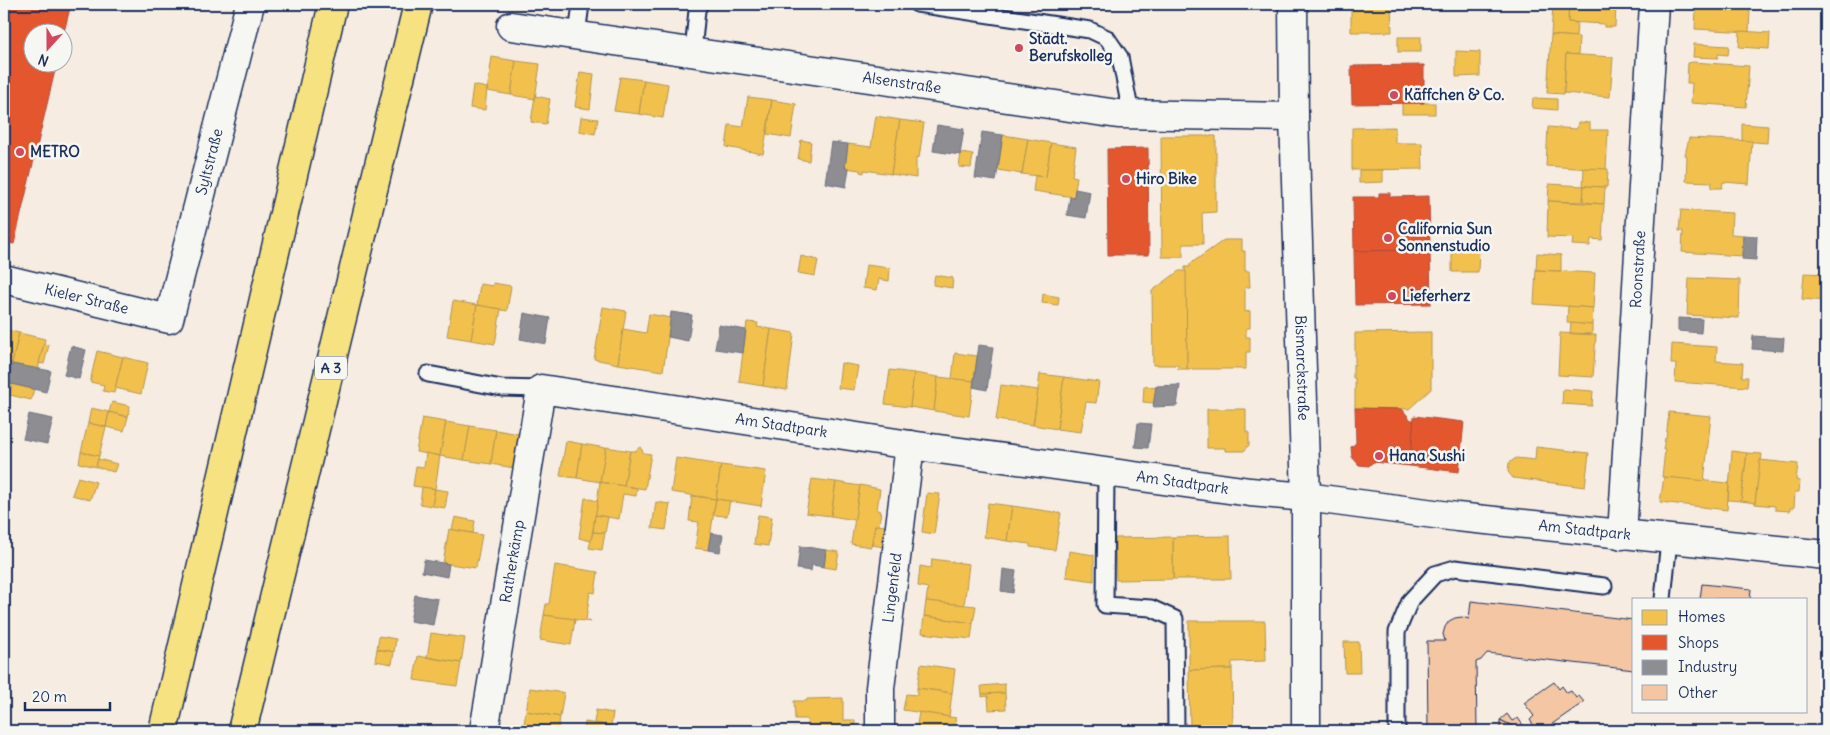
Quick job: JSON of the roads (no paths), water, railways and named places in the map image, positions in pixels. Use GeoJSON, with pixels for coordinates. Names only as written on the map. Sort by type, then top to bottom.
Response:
{"type":"FeatureCollection","features":[{"type":"Feature","properties":{"kind":"highway"},"geometry":{"type":"LineString","coordinates":[[163,731],[333,4]]}},
{"type":"Feature","properties":{"kind":"highway","name":"A 3"},"geometry":{"type":"LineString","coordinates":[[242,731],[418,4]]}},
{"type":"Feature","properties":{"kind":"street","name":"Syltstraße"},"geometry":{"type":"LineString","coordinates":[[169,320],[250,4]]}},
{"type":"Feature","properties":{"kind":"street","name":"Bismarckstraße"},"geometry":{"type":"LineString","coordinates":[[1293,4],[1294,117],[1306,497],[1306,731]]}},
{"type":"Feature","properties":{"kind":"street","name":"Roonstraße"},"geometry":{"type":"LineString","coordinates":[[1622,535],[1654,4]]}},
{"type":"Feature","properties":{"kind":"street","name":"Alsenstraße"},"geometry":{"type":"LineString","coordinates":[[511,26],[1108,112],[1294,117]]}},
{"type":"Feature","properties":{"kind":"street","name":"Kieler Straße"},"geometry":{"type":"LineString","coordinates":[[4,279],[169,320]]}},
{"type":"Feature","properties":{"kind":"street","name":"Am Stadtpark"},"geometry":{"type":"LineString","coordinates":[[541,389],[910,445],[1250,492],[1306,497],[1457,517],[1826,555]]}},
{"type":"Feature","properties":{"kind":"street","name":"Ratherkämp"},"geometry":{"type":"LineString","coordinates":[[484,731],[541,389]]}},
{"type":"Feature","properties":{"kind":"street","name":"Lingenfeld"},"geometry":{"type":"LineString","coordinates":[[880,731],[880,688],[910,445]]}},
{"type":"Feature","properties":{"kind":"lane"},"geometry":{"type":"LineString","coordinates":[[577,35],[581,4]]}},
{"type":"Feature","properties":{"kind":"lane"},"geometry":{"type":"LineString","coordinates":[[693,52],[697,10],[700,4]]}},
{"type":"Feature","properties":{"kind":"lane"},"geometry":{"type":"LineString","coordinates":[[917,4],[1090,30],[1106,38],[1120,57],[1131,114]]}},
{"type":"Feature","properties":{"kind":"lane"},"geometry":{"type":"LineString","coordinates":[[428,374],[502,388],[541,389]]}},
{"type":"Feature","properties":{"kind":"lane"},"geometry":{"type":"LineString","coordinates":[[1106,473],[1105,605],[1151,608],[1175,619],[1176,731]]}},
{"type":"Feature","properties":{"kind":"lane"},"geometry":{"type":"LineString","coordinates":[[1663,598],[1669,540]]}},
{"type":"Feature","properties":{"kind":"lane"},"geometry":{"type":"LineString","coordinates":[[1397,731],[1397,632],[1410,601],[1435,574],[1455,568],[1604,586]]}},
{"type":"Feature","properties":{"kind":"place","name":"Städt. Berufskolleg"},"geometry":{"type":"Point","coordinates":[1019,48]}},
{"type":"Feature","properties":{"kind":"place","name":"Käffchen & Co."},"geometry":{"type":"Point","coordinates":[1394,95]}},
{"type":"Feature","properties":{"kind":"place","name":"METRO"},"geometry":{"type":"Point","coordinates":[20,152]}},
{"type":"Feature","properties":{"kind":"place","name":"Hiro Bike"},"geometry":{"type":"Point","coordinates":[1126,179]}},
{"type":"Feature","properties":{"kind":"place","name":"California Sun Sonnenstudio"},"geometry":{"type":"Point","coordinates":[1388,238]}},
{"type":"Feature","properties":{"kind":"place","name":"Lieferherz"},"geometry":{"type":"Point","coordinates":[1392,296]}},
{"type":"Feature","properties":{"kind":"place","name":"Hana Sushi"},"geometry":{"type":"Point","coordinates":[1379,456]}}]}
